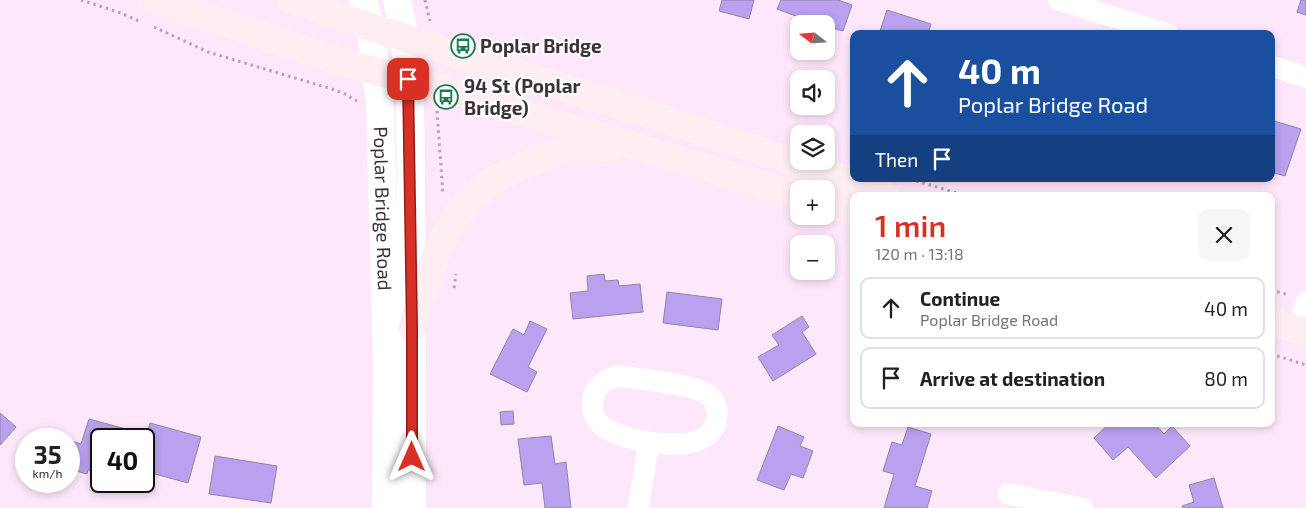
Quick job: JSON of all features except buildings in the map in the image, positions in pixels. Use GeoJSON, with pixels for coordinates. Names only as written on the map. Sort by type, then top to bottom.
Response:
{"type":"FeatureCollection","features":[{"type":"Feature","properties":{"kind":"main road"},"geometry":{"type":"LineString","coordinates":[[152,0],[344,63],[434,86],[790,193]]}},
{"type":"Feature","properties":{"kind":"main road"},"geometry":{"type":"LineString","coordinates":[[291,0],[370,27],[693,128],[850,181]]}},
{"type":"Feature","properties":{"kind":"main road"},"geometry":{"type":"LineString","coordinates":[[399,328],[452,223],[461,209],[482,189],[506,173],[554,153],[587,146],[656,153]]}},
{"type":"Feature","properties":{"kind":"main road"},"geometry":{"type":"LineString","coordinates":[[853,182],[880,192]]}},
{"type":"Feature","properties":{"kind":"main road"},"geometry":{"type":"LineString","coordinates":[[835,207],[850,211]]}},
{"type":"Feature","properties":{"kind":"main road"},"geometry":{"type":"LineString","coordinates":[[1275,323],[1302,331]]}},
{"type":"Feature","properties":{"kind":"street","name":"Poplar Bridge Road"},"geometry":{"type":"LineString","coordinates":[[363,0],[370,27],[377,71],[399,328]]}},
{"type":"Feature","properties":{"kind":"street","name":"Poplar Bridge Road"},"geometry":{"type":"LineString","coordinates":[[397,0],[404,37],[408,79],[399,328]]}},
{"type":"Feature","properties":{"kind":"street"},"geometry":{"type":"LineString","coordinates":[[1059,0],[1155,30]]}},
{"type":"Feature","properties":{"kind":"street"},"geometry":{"type":"LineString","coordinates":[[1275,67],[1306,77]]}},
{"type":"Feature","properties":{"kind":"street"},"geometry":{"type":"LineString","coordinates":[[1302,331],[1306,302]]}},
{"type":"Feature","properties":{"kind":"street"},"geometry":{"type":"LineString","coordinates":[[386,508],[399,328]]}},
{"type":"Feature","properties":{"kind":"street"},"geometry":{"type":"LineString","coordinates":[[399,328],[412,508]]}},
{"type":"Feature","properties":{"kind":"street"},"geometry":{"type":"LineString","coordinates":[[618,376],[693,388],[707,394],[716,402],[718,414],[715,427],[705,438],[690,444],[650,443],[626,437],[604,427],[598,420],[593,410],[593,398],[597,388],[606,380],[618,376]]}},
{"type":"Feature","properties":{"kind":"street"},"geometry":{"type":"LineString","coordinates":[[638,508],[650,443]]}},
{"type":"Feature","properties":{"kind":"street"},"geometry":{"type":"LineString","coordinates":[[1008,494],[1084,508]]}},
{"type":"Feature","properties":{"kind":"path"},"geometry":{"type":"LineString","coordinates":[[81,0],[121,13],[208,52],[332,89],[358,102],[380,102]]}},
{"type":"Feature","properties":{"kind":"path"},"geometry":{"type":"LineString","coordinates":[[425,0],[433,46]]}},
{"type":"Feature","properties":{"kind":"path"},"geometry":{"type":"LineString","coordinates":[[434,86],[445,213],[452,223]]}},
{"type":"Feature","properties":{"kind":"path"},"geometry":{"type":"LineString","coordinates":[[920,182],[954,192]]}},
{"type":"Feature","properties":{"kind":"path"},"geometry":{"type":"LineString","coordinates":[[454,288],[456,271]]}},
{"type":"Feature","properties":{"kind":"path"},"geometry":{"type":"LineString","coordinates":[[1275,355],[1306,365]]}},
{"type":"Feature","properties":{"kind":"place","name":"Poplar Bridge"},"geometry":{"type":"Point","coordinates":[463,46]}},
{"type":"Feature","properties":{"kind":"place","name":"94 St (Poplar Bridge)"},"geometry":{"type":"Point","coordinates":[446,97]}},
{"type":"Feature","properties":{"kind":"route"},"geometry":{"type":"LineString","coordinates":[[408,79],[410,117],[412,457]]}}]}
